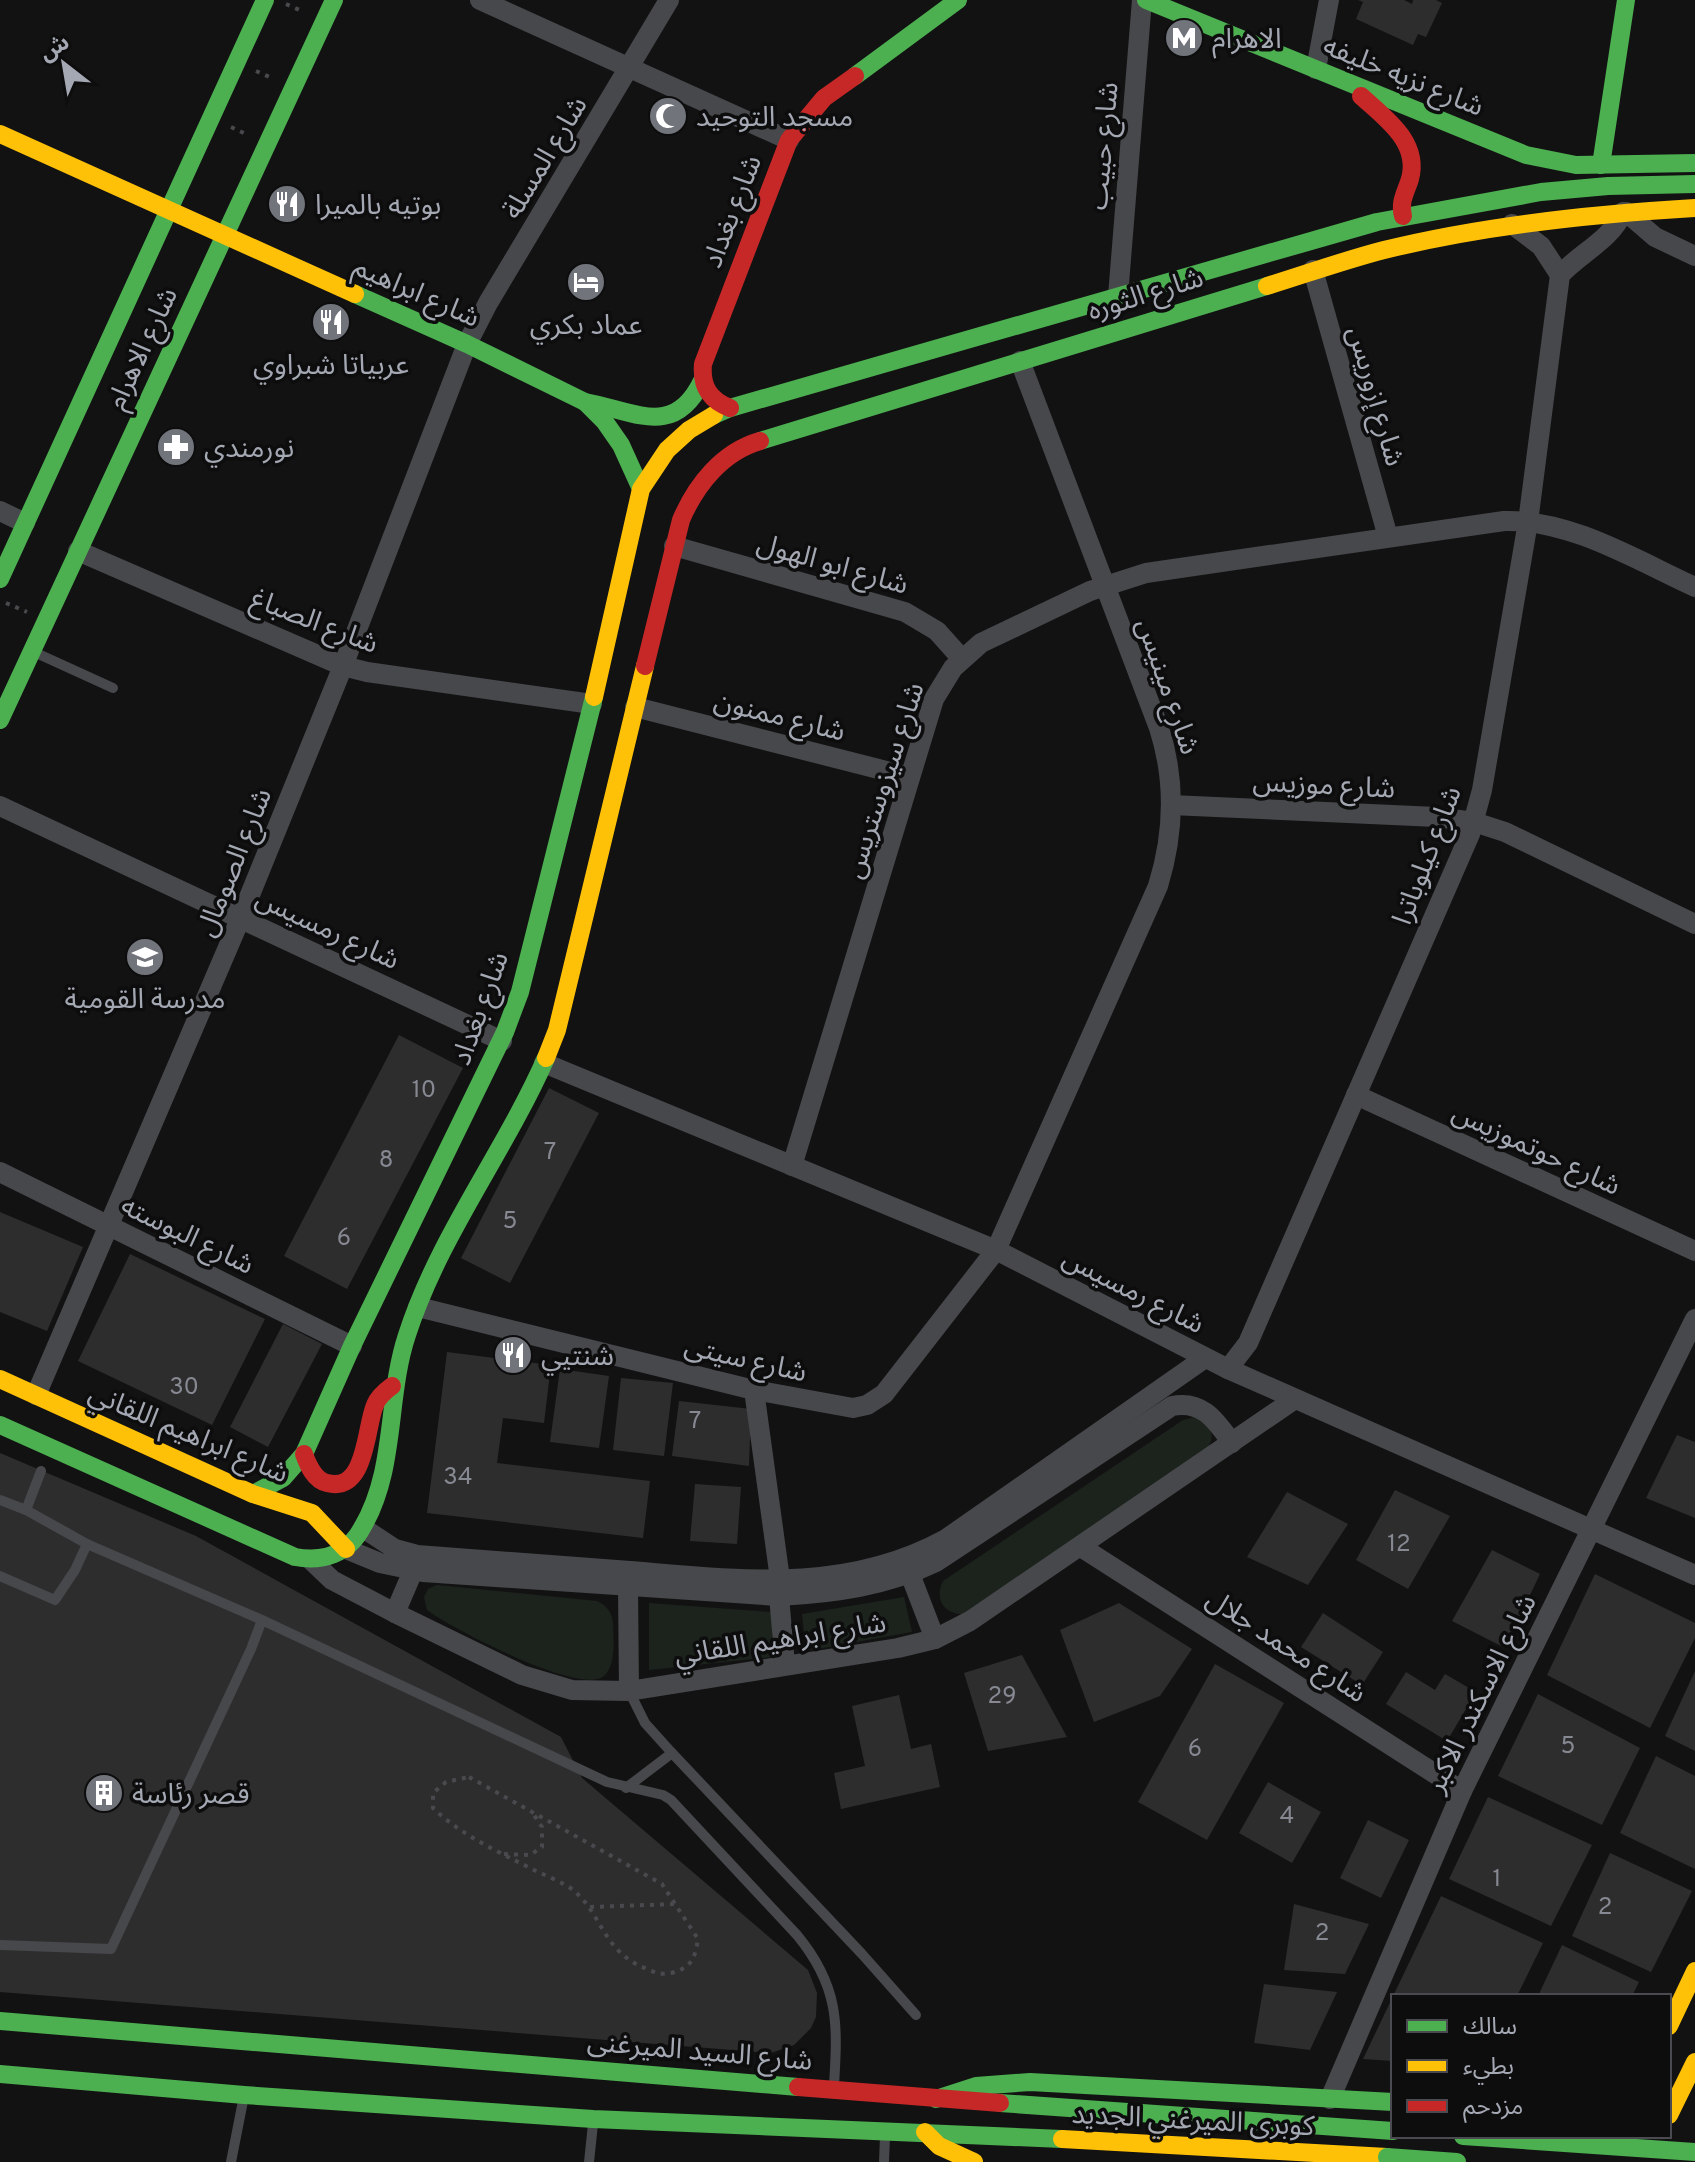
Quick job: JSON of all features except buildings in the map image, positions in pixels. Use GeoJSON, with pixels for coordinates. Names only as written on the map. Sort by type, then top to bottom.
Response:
{"type":"FeatureCollection","features":[{"type":"Feature","properties":{"kind":"main road","name":"شارع الاهرام"},"geometry":{"type":"LineString","coordinates":[[0,579],[265,0]]}},
{"type":"Feature","properties":{"kind":"main road","name":"شارع الاهرام"},"geometry":{"type":"LineString","coordinates":[[0,720],[334,0]]}},
{"type":"Feature","properties":{"kind":"main road","name":"شارع بغداد"},"geometry":{"type":"LineString","coordinates":[[702,381],[703,364],[789,140],[811,111],[831,92],[958,0]]}},
{"type":"Feature","properties":{"kind":"main road","name":"شارع نزيه خليفه"},"geometry":{"type":"LineString","coordinates":[[1144,0],[1347,84],[1542,159],[1567,164],[1601,165]]}},
{"type":"Feature","properties":{"kind":"main road"},"geometry":{"type":"LineString","coordinates":[[1626,0],[1601,165],[1695,163]]}},
{"type":"Feature","properties":{"kind":"main road"},"geometry":{"type":"LineString","coordinates":[[1347,84],[1398,128],[1408,144],[1412,169],[1400,205],[1403,216]]}},
{"type":"Feature","properties":{"kind":"main road"},"geometry":{"type":"LineString","coordinates":[[1450,124],[1466,143],[1535,175],[1583,188],[1695,184]]}},
{"type":"Feature","properties":{"kind":"main road"},"geometry":{"type":"LineString","coordinates":[[0,134],[168,210]]}},
{"type":"Feature","properties":{"kind":"main road","name":"شارع الثوره"},"geometry":{"type":"LineString","coordinates":[[641,489],[660,457],[677,439],[707,418],[730,408],[1352,228],[1480,201],[1583,188]]}},
{"type":"Feature","properties":{"kind":"main road","name":"شارع الثوره"},"geometry":{"type":"LineString","coordinates":[[674,546],[686,507],[700,484],[718,464],[741,449],[1313,270],[1397,247],[1512,224],[1695,208]]}},
{"type":"Feature","properties":{"kind":"main road","name":"شارع ابراهيم"},"geometry":{"type":"LineString","coordinates":[[168,210],[467,344],[585,402],[648,418],[662,418],[688,406],[697,395],[702,381]]}},
{"type":"Feature","properties":{"kind":"main road"},"geometry":{"type":"LineString","coordinates":[[702,381],[715,401],[730,408]]}},
{"type":"Feature","properties":{"kind":"main road","name":"شارع ابراهيم"},"geometry":{"type":"LineString","coordinates":[[585,402],[605,422],[621,445],[641,489]]}},
{"type":"Feature","properties":{"kind":"main road","name":"شارع بغداد"},"geometry":{"type":"LineString","coordinates":[[253,1494],[283,1478],[304,1454],[352,1346],[502,1041],[520,992],[592,704],[641,489]]}},
{"type":"Feature","properties":{"kind":"main road"},"geometry":{"type":"LineString","coordinates":[[311,1560],[326,1558],[346,1549],[363,1528],[385,1470],[403,1349],[418,1307],[467,1202],[528,1098],[561,1019],[674,546]]}},
{"type":"Feature","properties":{"kind":"main road","name":"شارع ابراهيم اللقاني"},"geometry":{"type":"LineString","coordinates":[[0,1379],[253,1494],[312,1513],[346,1549]]}},
{"type":"Feature","properties":{"kind":"main road"},"geometry":{"type":"LineString","coordinates":[[304,1454],[312,1472],[322,1480],[337,1483],[351,1477],[363,1455],[376,1404],[384,1392],[396,1384]]}},
{"type":"Feature","properties":{"kind":"main road","name":"شارع ابراهيم اللقاني"},"geometry":{"type":"LineString","coordinates":[[0,1425],[288,1554],[311,1560]]}},
{"type":"Feature","properties":{"kind":"main road"},"geometry":{"type":"LineString","coordinates":[[288,1554],[298,1550],[308,1538],[313,1523],[312,1513]]}},
{"type":"Feature","properties":{"kind":"main road"},"geometry":{"type":"LineString","coordinates":[[1671,2022],[1695,1971]]}},
{"type":"Feature","properties":{"kind":"main road","name":"شارع السيد الميرغنى"},"geometry":{"type":"LineString","coordinates":[[0,2021],[936,2099],[976,2086],[1030,2082],[1391,2102]]}},
{"type":"Feature","properties":{"kind":"main road"},"geometry":{"type":"LineString","coordinates":[[1671,2111],[1695,2062]]}},
{"type":"Feature","properties":{"kind":"main road"},"geometry":{"type":"LineString","coordinates":[[0,2074],[244,2095],[593,2119],[925,2132],[939,2146],[974,2162]]}},
{"type":"Feature","properties":{"kind":"main road"},"geometry":{"type":"LineString","coordinates":[[886,2130],[890,2095]]}},
{"type":"Feature","properties":{"kind":"main road","name":"كوبرى الميرغني الجديد"},"geometry":{"type":"LineString","coordinates":[[936,2099],[1391,2131]]}},
{"type":"Feature","properties":{"kind":"main road","name":"كوبرى الميرغني الجديد"},"geometry":{"type":"LineString","coordinates":[[925,2132],[1456,2162]]}},
{"type":"Feature","properties":{"kind":"main road"},"geometry":{"type":"LineString","coordinates":[[1456,2162],[1461,2152],[1461,2138]]}},
{"type":"Feature","properties":{"kind":"main road"},"geometry":{"type":"LineString","coordinates":[[1490,2138],[1695,2152]]}},
{"type":"Feature","properties":{"kind":"main road"},"geometry":{"type":"LineString","coordinates":[[1602,2162],[1614,2138]]}},
{"type":"Feature","properties":{"kind":"main road"},"geometry":{"type":"LineString","coordinates":[[1646,2162],[1658,2138]]}},
{"type":"Feature","properties":{"kind":"street"},"geometry":{"type":"LineString","coordinates":[[480,0],[789,140]]}},
{"type":"Feature","properties":{"kind":"street","name":"شارع المسلة"},"geometry":{"type":"LineString","coordinates":[[467,344],[669,0]]}},
{"type":"Feature","properties":{"kind":"street","name":"شارع حبيب"},"geometry":{"type":"LineString","coordinates":[[1118,296],[1144,0]]}},
{"type":"Feature","properties":{"kind":"street"},"geometry":{"type":"LineString","coordinates":[[1316,69],[1329,0]]}},
{"type":"Feature","properties":{"kind":"street"},"geometry":{"type":"LineString","coordinates":[[1512,224],[1541,246],[1560,275],[1576,258],[1609,234],[1625,212],[1655,237],[1695,256]]}},
{"type":"Feature","properties":{"kind":"street","name":"شارع إزوريس"},"geometry":{"type":"LineString","coordinates":[[1313,270],[1388,537]]}},
{"type":"Feature","properties":{"kind":"street","name":"شارع كيلوباترا"},"geometry":{"type":"LineString","coordinates":[[1228,1369],[1248,1343],[1474,822],[1528,522],[1560,275]]}},
{"type":"Feature","properties":{"kind":"street","name":"شارع الصومال"},"geometry":{"type":"LineString","coordinates":[[36,1395],[241,917],[343,666],[467,344]]}},
{"type":"Feature","properties":{"kind":"street","name":"شارع مينيس"},"geometry":{"type":"LineString","coordinates":[[996,1250],[1158,886],[1169,841],[1171,805],[1169,772],[1162,739],[1020,361]]}},
{"type":"Feature","properties":{"kind":"street"},"geometry":{"type":"LineString","coordinates":[[0,511],[25,523]]}},
{"type":"Feature","properties":{"kind":"street","name":"شارع سيزوستريس"},"geometry":{"type":"LineString","coordinates":[[792,1166],[934,699],[962,659],[993,637],[1104,586],[1160,570],[1504,521],[1568,530],[1695,587]]}},
{"type":"Feature","properties":{"kind":"street","name":"شارع ابو الهول"},"geometry":{"type":"LineString","coordinates":[[674,546],[905,612],[937,631],[962,659]]}},
{"type":"Feature","properties":{"kind":"street","name":"شارع الصباغ"},"geometry":{"type":"LineString","coordinates":[[78,551],[343,666],[592,704]]}},
{"type":"Feature","properties":{"kind":"street","name":"شارع ممنون"},"geometry":{"type":"LineString","coordinates":[[635,707],[910,777]]}},
{"type":"Feature","properties":{"kind":"street","name":"شارع موزيس"},"geometry":{"type":"LineString","coordinates":[[1171,805],[1437,817],[1474,822],[1513,835],[1695,924]]}},
{"type":"Feature","properties":{"kind":"street","name":"شارع رمسيس"},"geometry":{"type":"LineString","coordinates":[[0,806],[502,1041]]}},
{"type":"Feature","properties":{"kind":"street","name":"شارع رمسيس"},"geometry":{"type":"LineString","coordinates":[[544,1063],[996,1250],[1228,1369],[1695,1575]]}},
{"type":"Feature","properties":{"kind":"street","name":"شارع حوتموزيس"},"geometry":{"type":"LineString","coordinates":[[1356,1095],[1695,1251]]}},
{"type":"Feature","properties":{"kind":"street","name":"شارع البوسته"},"geometry":{"type":"LineString","coordinates":[[0,1172],[352,1346]]}},
{"type":"Feature","properties":{"kind":"street","name":"شارع سيتى"},"geometry":{"type":"LineString","coordinates":[[418,1307],[754,1390],[860,1407],[884,1394],[996,1250]]}},
{"type":"Feature","properties":{"kind":"street","name":"شارع الاسكندر الاكبر"},"geometry":{"type":"LineString","coordinates":[[1330,2099],[1462,1791],[1695,1319]]}},
{"type":"Feature","properties":{"kind":"street","name":"شارع ابراهيم اللقاني"},"geometry":{"type":"LineString","coordinates":[[363,1528],[395,1549],[417,1555],[708,1577],[779,1588],[865,1571],[910,1557],[960,1530],[1205,1358]]}},
{"type":"Feature","properties":{"kind":"street"},"geometry":{"type":"LineString","coordinates":[[754,1390],[779,1588],[785,1665]]}},
{"type":"Feature","properties":{"kind":"street","name":"شارع ابراهيم اللقاني"},"geometry":{"type":"LineString","coordinates":[[311,1560],[332,1580],[395,1613],[531,1679],[572,1690],[629,1691],[898,1648],[935,1639],[970,1621],[1295,1399]]}},
{"type":"Feature","properties":{"kind":"street","name":"شارع ابراهيم اللقاني"},"geometry":{"type":"LineString","coordinates":[[346,1549],[380,1563],[413,1571],[628,1588],[841,1591],[910,1574],[960,1548],[1172,1406],[1201,1408],[1209,1413],[1232,1443]]}},
{"type":"Feature","properties":{"kind":"street","name":"شارع محمد جلال"},"geometry":{"type":"LineString","coordinates":[[1081,1547],[1462,1791]]}},
{"type":"Feature","properties":{"kind":"street"},"geometry":{"type":"LineString","coordinates":[[395,1613],[413,1571]]}},
{"type":"Feature","properties":{"kind":"street"},"geometry":{"type":"LineString","coordinates":[[910,1574],[935,1639]]}},
{"type":"Feature","properties":{"kind":"street"},"geometry":{"type":"LineString","coordinates":[[628,1588],[629,1691]]}},
{"type":"Feature","properties":{"kind":"street"},"geometry":{"type":"LineString","coordinates":[[0,2086],[21,2075]]}},
{"type":"Feature","properties":{"kind":"lane"},"geometry":{"type":"LineString","coordinates":[[32,651],[113,688]]}},
{"type":"Feature","properties":{"kind":"lane"},"geometry":{"type":"LineString","coordinates":[[26,1510],[41,1471]]}},
{"type":"Feature","properties":{"kind":"lane"},"geometry":{"type":"LineString","coordinates":[[0,1500],[26,1510],[87,1544],[262,1620],[607,1782],[663,1795],[671,1800],[809,1950],[824,1977],[835,2010],[834,2089]]}},
{"type":"Feature","properties":{"kind":"lane"},"geometry":{"type":"LineString","coordinates":[[0,1576],[55,1600],[75,1570],[87,1544]]}},
{"type":"Feature","properties":{"kind":"lane"},"geometry":{"type":"LineString","coordinates":[[0,1945],[111,1949],[262,1620]]}},
{"type":"Feature","properties":{"kind":"lane"},"geometry":{"type":"LineString","coordinates":[[629,1691],[645,1723],[852,1942],[916,2015]]}},
{"type":"Feature","properties":{"kind":"lane"},"geometry":{"type":"LineString","coordinates":[[626,1788],[672,1753]]}},
{"type":"Feature","properties":{"kind":"lane"},"geometry":{"type":"LineString","coordinates":[[231,2162],[244,2095]]}},
{"type":"Feature","properties":{"kind":"lane"},"geometry":{"type":"LineString","coordinates":[[589,2162],[593,2119]]}},
{"type":"Feature","properties":{"kind":"lane"},"geometry":{"type":"LineString","coordinates":[[884,2162],[886,2130]]}},
{"type":"Feature","properties":{"kind":"path"},"geometry":{"type":"LineString","coordinates":[[277,0],[324,21]]}},
{"type":"Feature","properties":{"kind":"path"},"geometry":{"type":"LineString","coordinates":[[236,62],[293,88]]}},
{"type":"Feature","properties":{"kind":"path"},"geometry":{"type":"LineString","coordinates":[[211,118],[267,144]]}},
{"type":"Feature","properties":{"kind":"path"},"geometry":{"type":"LineString","coordinates":[[469,1777],[533,1813],[662,1884],[698,1939],[695,1958],[685,1970],[662,1975],[636,1965],[614,1947],[600,1929],[590,1907],[570,1888],[453,1827],[433,1808],[433,1793],[446,1782],[469,1777]]}},
{"type":"Feature","properties":{"kind":"path"},"geometry":{"type":"LineString","coordinates":[[502,1854],[530,1855],[542,1847],[542,1827],[533,1813]]}},
{"type":"Feature","properties":{"kind":"path"},"geometry":{"type":"LineString","coordinates":[[590,1907],[675,1904]]}},
{"type":"Feature","properties":{"kind":"shaded area"},"geometry":{"type":"Polygon","coordinates":[[[1195,1417],[1212,1436],[1205,1451],[963,1614],[951,1611],[942,1604],[940,1588],[943,1581],[1183,1420],[1195,1417]]]}},
{"type":"Feature","properties":{"kind":"shaded area"},"geometry":{"type":"Polygon","coordinates":[[[437,1585],[597,1601],[608,1609],[613,1622],[611,1665],[604,1676],[590,1680],[570,1677],[487,1644],[427,1610],[424,1597],[428,1589],[437,1585]]]}},
{"type":"Feature","properties":{"kind":"shaded area"},"geometry":{"type":"Polygon","coordinates":[[[904,1597],[912,1632],[806,1651],[802,1614],[904,1597]]]}},
{"type":"Feature","properties":{"kind":"shaded area"},"geometry":{"type":"Polygon","coordinates":[[[649,1603],[772,1612],[772,1657],[649,1670],[649,1603]]]}},
{"type":"Feature","properties":{"kind":"traffic: fast"},"geometry":{"type":"LineString","coordinates":[[0,579],[265,0]]}},
{"type":"Feature","properties":{"kind":"traffic: fast"},"geometry":{"type":"LineString","coordinates":[[0,720],[334,0]]}},
{"type":"Feature","properties":{"kind":"traffic: fast"},"geometry":{"type":"LineString","coordinates":[[855,76],[958,0]]}},
{"type":"Feature","properties":{"kind":"traffic: fast"},"geometry":{"type":"LineString","coordinates":[[1146,0],[1526,155],[1576,165],[1695,163]]}},
{"type":"Feature","properties":{"kind":"traffic: fast"},"geometry":{"type":"LineString","coordinates":[[1601,165],[1626,0]]}},
{"type":"Feature","properties":{"kind":"traffic: fast"},"geometry":{"type":"LineString","coordinates":[[714,415],[1377,222],[1541,192],[1608,186],[1695,184]]}},
{"type":"Feature","properties":{"kind":"traffic: fast"},"geometry":{"type":"LineString","coordinates":[[760,441],[1267,286]]}},
{"type":"Feature","properties":{"kind":"traffic: fast"},"geometry":{"type":"LineString","coordinates":[[355,294],[585,402],[605,422],[621,445],[641,489]]}},
{"type":"Feature","properties":{"kind":"traffic: fast"},"geometry":{"type":"LineString","coordinates":[[585,402],[637,415],[666,416],[691,399],[702,381]]}},
{"type":"Feature","properties":{"kind":"traffic: fast"},"geometry":{"type":"LineString","coordinates":[[253,1494],[283,1478],[304,1454],[352,1346],[505,1032],[520,992],[594,697]]}},
{"type":"Feature","properties":{"kind":"traffic: fast"},"geometry":{"type":"LineString","coordinates":[[0,1425],[295,1557],[325,1557],[342,1550],[362,1528],[381,1482],[400,1359],[420,1299],[436,1263],[546,1058]]}},
{"type":"Feature","properties":{"kind":"traffic: fast"},"geometry":{"type":"LineString","coordinates":[[0,2021],[798,2087]]}},
{"type":"Feature","properties":{"kind":"traffic: fast"},"geometry":{"type":"LineString","coordinates":[[0,2074],[244,2095],[593,2119],[1062,2139]]}},
{"type":"Feature","properties":{"kind":"traffic: fast"},"geometry":{"type":"LineString","coordinates":[[936,2099],[976,2086],[1030,2082],[1391,2102]]}},
{"type":"Feature","properties":{"kind":"traffic: fast"},"geometry":{"type":"LineString","coordinates":[[1000,2103],[1391,2131]]}},
{"type":"Feature","properties":{"kind":"traffic: fast"},"geometry":{"type":"LineString","coordinates":[[1492,2138],[1695,2152]]}},
{"type":"Feature","properties":{"kind":"traffic: fast"},"geometry":{"type":"LineString","coordinates":[[1387,2157],[1457,2162]]}},
{"type":"Feature","properties":{"kind":"traffic: slow"},"geometry":{"type":"LineString","coordinates":[[0,134],[355,294]]}},
{"type":"Feature","properties":{"kind":"traffic: slow"},"geometry":{"type":"LineString","coordinates":[[1267,286],[1422,241],[1578,217],[1695,208]]}},
{"type":"Feature","properties":{"kind":"traffic: slow"},"geometry":{"type":"LineString","coordinates":[[594,697],[641,489],[667,450],[689,430],[714,415]]}},
{"type":"Feature","properties":{"kind":"traffic: slow"},"geometry":{"type":"LineString","coordinates":[[546,1058],[557,1030],[645,666]]}},
{"type":"Feature","properties":{"kind":"traffic: slow"},"geometry":{"type":"LineString","coordinates":[[0,1379],[253,1494],[312,1513],[346,1549]]}},
{"type":"Feature","properties":{"kind":"traffic: slow"},"geometry":{"type":"LineString","coordinates":[[1671,2022],[1695,1971]]}},
{"type":"Feature","properties":{"kind":"traffic: slow"},"geometry":{"type":"LineString","coordinates":[[1671,2111],[1695,2062]]}},
{"type":"Feature","properties":{"kind":"traffic: slow"},"geometry":{"type":"LineString","coordinates":[[925,2132],[939,2146],[974,2162]]}},
{"type":"Feature","properties":{"kind":"traffic: slow"},"geometry":{"type":"LineString","coordinates":[[1062,2139],[1387,2157]]}},
{"type":"Feature","properties":{"kind":"traffic: jam"},"geometry":{"type":"LineString","coordinates":[[730,408],[717,401],[708,391],[703,379],[703,364],[789,140],[824,98],[855,76]]}},
{"type":"Feature","properties":{"kind":"traffic: jam"},"geometry":{"type":"LineString","coordinates":[[1361,96],[1390,122],[1410,154],[1412,166],[1402,202],[1403,216]]}},
{"type":"Feature","properties":{"kind":"traffic: jam"},"geometry":{"type":"LineString","coordinates":[[645,666],[681,520],[687,507],[694,494],[722,462],[760,441]]}},
{"type":"Feature","properties":{"kind":"traffic: jam"},"geometry":{"type":"LineString","coordinates":[[304,1454],[318,1479],[340,1483],[350,1478],[362,1456],[376,1402],[392,1386]]}},
{"type":"Feature","properties":{"kind":"traffic: jam"},"geometry":{"type":"LineString","coordinates":[[798,2087],[1000,2103]]}},
{"type":"Feature","properties":{"kind":"place","name":"الاهرام"},"geometry":{"type":"Point","coordinates":[1184,38]}},
{"type":"Feature","properties":{"kind":"place","name":"مسجد التوحيد"},"geometry":{"type":"Point","coordinates":[668,116]}},
{"type":"Feature","properties":{"kind":"place","name":"بوتيه بالميرا"},"geometry":{"type":"Point","coordinates":[287,204]}},
{"type":"Feature","properties":{"kind":"place","name":"عماد بكري"},"geometry":{"type":"Point","coordinates":[586,282]}},
{"type":"Feature","properties":{"kind":"place","name":"عربياتا شبراوي"},"geometry":{"type":"Point","coordinates":[331,322]}},
{"type":"Feature","properties":{"kind":"place","name":"نورمندي"},"geometry":{"type":"Point","coordinates":[176,447]}},
{"type":"Feature","properties":{"kind":"place","name":"مدرسة القومية"},"geometry":{"type":"Point","coordinates":[145,957]}},
{"type":"Feature","properties":{"kind":"place","name":"شنتيي"},"geometry":{"type":"Point","coordinates":[513,1355]}},
{"type":"Feature","properties":{"kind":"place","name":"قصر رئاسة"},"geometry":{"type":"Point","coordinates":[104,1793]}}]}
